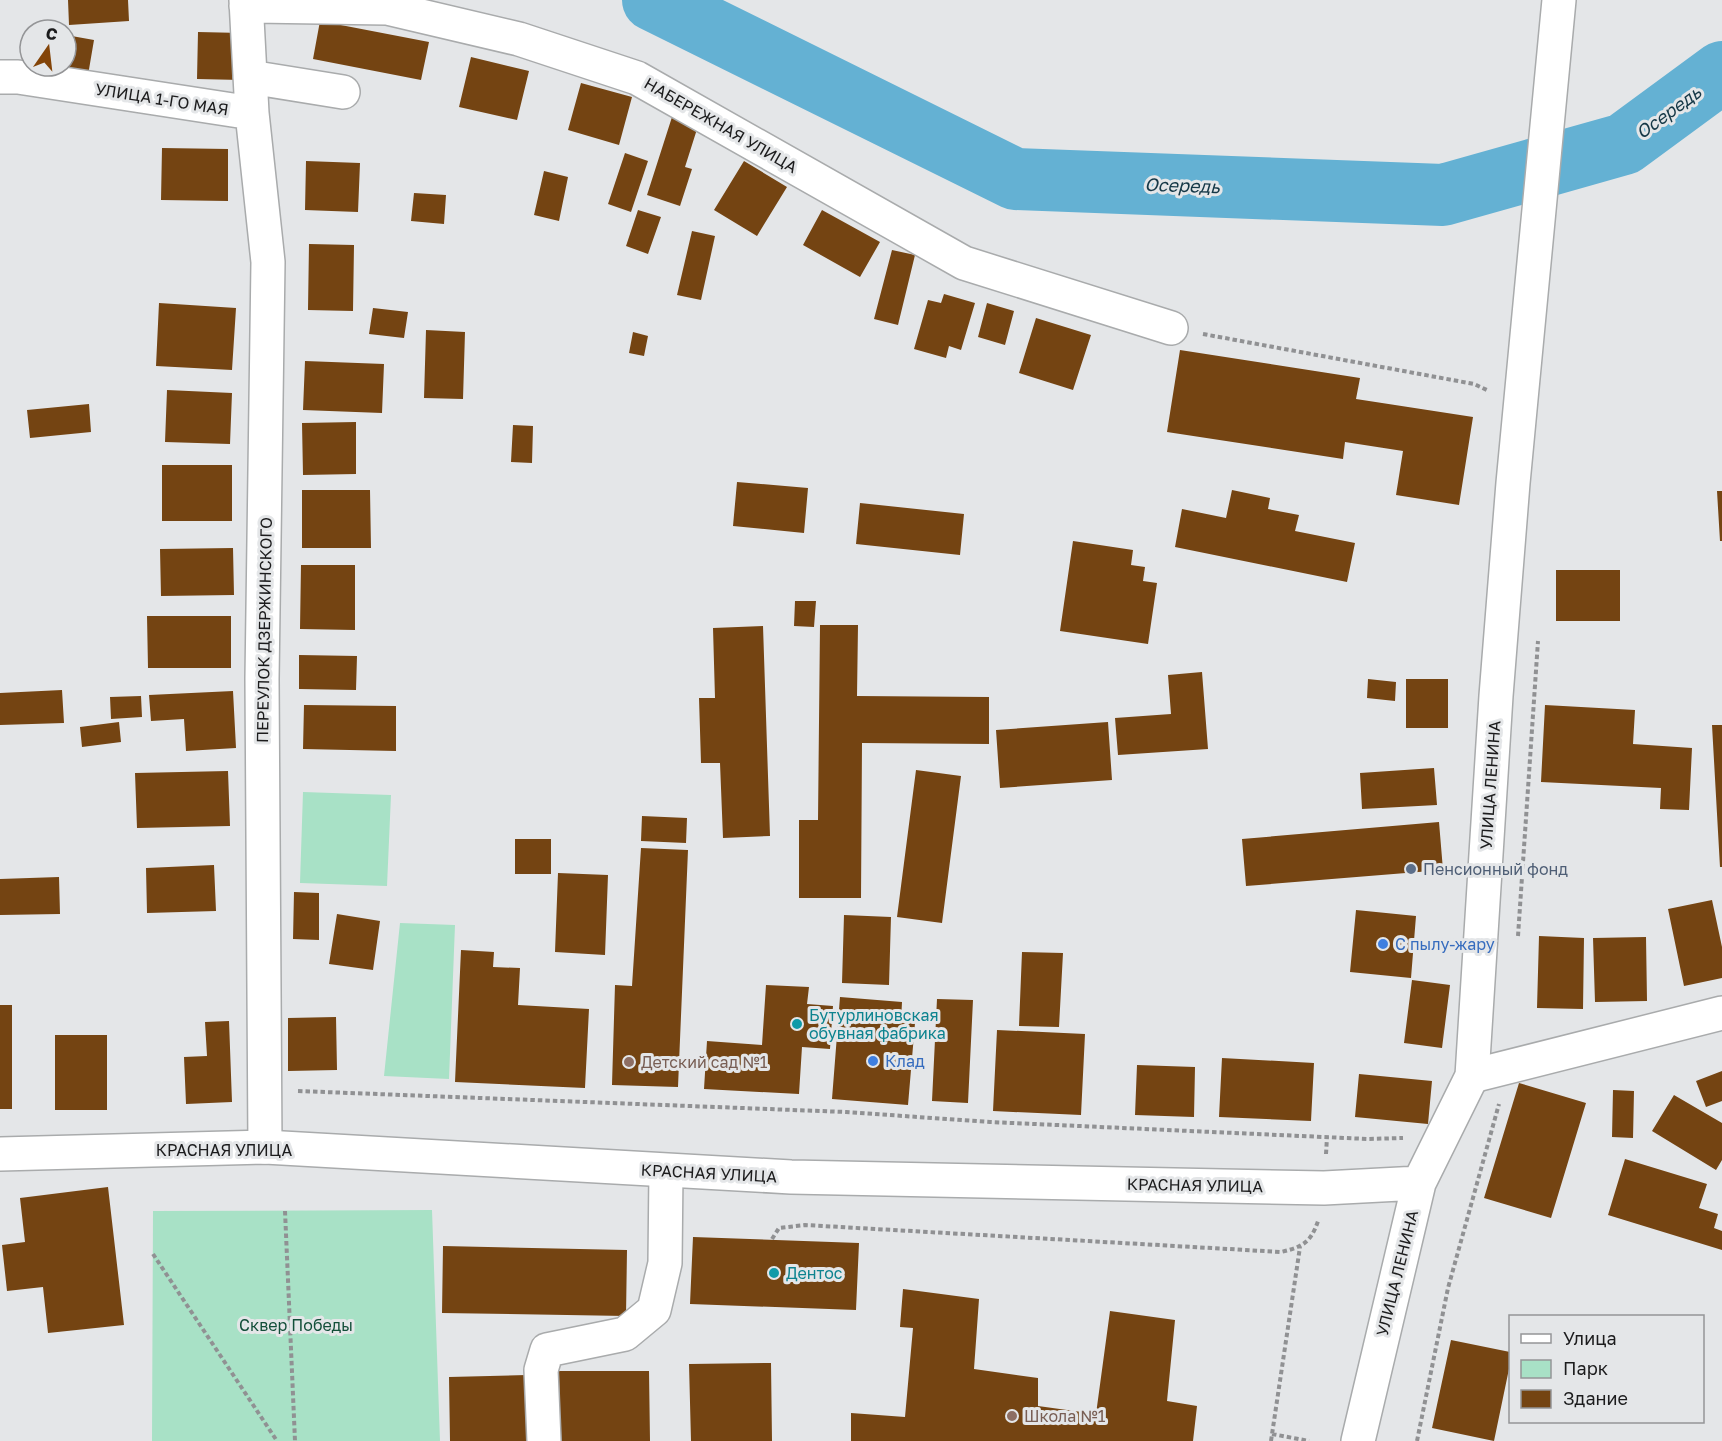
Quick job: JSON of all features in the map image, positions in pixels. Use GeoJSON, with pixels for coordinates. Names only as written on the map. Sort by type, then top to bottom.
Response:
{"type":"FeatureCollection","features":[{"type":"Feature","properties":{"kind":"street","name":"УЛИЦА ЛЕНИНА"},"geometry":{"type":"LineString","coordinates":[[1358,1441],[1419,1183],[1472,1076],[1496,696],[1523,362],[1559,0]]}},
{"type":"Feature","properties":{"kind":"street","name":"НАБЕРЕЖНАЯ УЛИЦА"},"geometry":{"type":"LineString","coordinates":[[252,113],[246,3],[387,8],[519,39],[637,78],[964,263],[1171,328]]}},
{"type":"Feature","properties":{"kind":"street","name":"УЛИЦА 1-ГО МАЯ"},"geometry":{"type":"LineString","coordinates":[[0,76],[252,113]]}},
{"type":"Feature","properties":{"kind":"street"},"geometry":{"type":"LineString","coordinates":[[250,77],[343,92]]}},
{"type":"Feature","properties":{"kind":"street","name":"ПЕРЕУЛОК ДЗЕРЖИНСКОГО"},"geometry":{"type":"LineString","coordinates":[[252,113],[268,262],[262,679],[265,1147]]}},
{"type":"Feature","properties":{"kind":"street"},"geometry":{"type":"LineString","coordinates":[[1472,1076],[1722,1013]]}},
{"type":"Feature","properties":{"kind":"street","name":"КРАСНАЯ УЛИЦА"},"geometry":{"type":"LineString","coordinates":[[0,1154],[265,1147],[790,1177],[1324,1188],[1419,1183]]}},
{"type":"Feature","properties":{"kind":"street"},"geometry":{"type":"LineString","coordinates":[[544,1441],[541,1370],[546,1350],[625,1334],[654,1310],[665,1263],[666,1171]]}},
{"type":"Feature","properties":{"kind":"path"},"geometry":{"type":"LineString","coordinates":[[1171,328],[1474,384],[1494,394]]}},
{"type":"Feature","properties":{"kind":"path"},"geometry":{"type":"LineString","coordinates":[[265,1090],[846,1112],[990,1122],[1368,1139],[1409,1138]]}},
{"type":"Feature","properties":{"kind":"path"},"geometry":{"type":"LineString","coordinates":[[772,1239],[778,1228],[804,1226],[1165,1247],[1281,1251],[1300,1247],[1312,1239],[1322,1209],[1327,1137]]}},
{"type":"Feature","properties":{"kind":"path"},"geometry":{"type":"LineString","coordinates":[[285,1211],[295,1441]]}},
{"type":"Feature","properties":{"kind":"path"},"geometry":{"type":"LineString","coordinates":[[1271,1441],[1300,1247]]}},
{"type":"Feature","properties":{"kind":"path"},"geometry":{"type":"LineString","coordinates":[[153,1254],[278,1441]]}},
{"type":"Feature","properties":{"kind":"path"},"geometry":{"type":"LineString","coordinates":[[1272,1434],[1309,1441]]}},
{"type":"Feature","properties":{"kind":"green space"},"geometry":{"type":"Polygon","coordinates":[[[303,792],[391,795],[387,886],[300,883],[303,792]]]}},
{"type":"Feature","properties":{"kind":"green space"},"geometry":{"type":"Polygon","coordinates":[[[400,923],[455,925],[449,1079],[384,1076],[400,923]]]}},
{"type":"Feature","properties":{"kind":"green space","name":"Сквер Победы"},"geometry":{"type":"Polygon","coordinates":[[[432,1210],[440,1441],[152,1441],[153,1211],[432,1210]]]}},
{"type":"Feature","properties":{"kind":"building"},"geometry":{"type":"Polygon","coordinates":[[[68,0],[128,0],[129,21],[78,24],[78,18],[69,18],[68,0]]]}},
{"type":"Feature","properties":{"kind":"building"},"geometry":{"type":"Polygon","coordinates":[[[320,21],[429,42],[421,80],[313,59],[320,21]]]}},
{"type":"Feature","properties":{"kind":"building"},"geometry":{"type":"Polygon","coordinates":[[[198,32],[242,33],[241,80],[197,79],[198,32]]]}},
{"type":"Feature","properties":{"kind":"building"},"geometry":{"type":"Polygon","coordinates":[[[78,37],[94,40],[87,81],[71,78],[78,78],[78,37]]]}},
{"type":"Feature","properties":{"kind":"building"},"geometry":{"type":"Polygon","coordinates":[[[471,57],[529,71],[517,120],[459,107],[471,57]]]}},
{"type":"Feature","properties":{"kind":"building"},"geometry":{"type":"Polygon","coordinates":[[[581,83],[632,97],[619,145],[568,130],[581,83]]]}},
{"type":"Feature","properties":{"kind":"building"},"geometry":{"type":"Polygon","coordinates":[[[672,117],[698,126],[685,167],[692,169],[680,206],[647,195],[672,117]]]}},
{"type":"Feature","properties":{"kind":"building"},"geometry":{"type":"Polygon","coordinates":[[[162,148],[228,149],[228,201],[161,200],[162,148]]]}},
{"type":"Feature","properties":{"kind":"building"},"geometry":{"type":"Polygon","coordinates":[[[625,153],[648,161],[631,212],[608,204],[625,153]]]}},
{"type":"Feature","properties":{"kind":"building"},"geometry":{"type":"Polygon","coordinates":[[[306,161],[360,163],[358,212],[305,210],[306,161]]]}},
{"type":"Feature","properties":{"kind":"building"},"geometry":{"type":"Polygon","coordinates":[[[744,161],[787,187],[757,236],[714,210],[744,161]]]}},
{"type":"Feature","properties":{"kind":"building"},"geometry":{"type":"Polygon","coordinates":[[[544,171],[568,177],[559,221],[534,215],[544,171]]]}},
{"type":"Feature","properties":{"kind":"building"},"geometry":{"type":"Polygon","coordinates":[[[414,193],[446,195],[444,224],[411,221],[414,193]]]}},
{"type":"Feature","properties":{"kind":"building"},"geometry":{"type":"Polygon","coordinates":[[[638,210],[661,217],[648,254],[626,246],[638,210]]]}},
{"type":"Feature","properties":{"kind":"building"},"geometry":{"type":"Polygon","coordinates":[[[822,210],[880,242],[860,277],[803,245],[822,210]]]}},
{"type":"Feature","properties":{"kind":"building"},"geometry":{"type":"Polygon","coordinates":[[[692,231],[715,236],[701,300],[677,295],[692,231]]]}},
{"type":"Feature","properties":{"kind":"building"},"geometry":{"type":"Polygon","coordinates":[[[309,244],[354,245],[353,311],[308,310],[309,244]]]}},
{"type":"Feature","properties":{"kind":"building"},"geometry":{"type":"Polygon","coordinates":[[[892,250],[915,255],[898,325],[874,319],[892,250]]]}},
{"type":"Feature","properties":{"kind":"building"},"geometry":{"type":"Polygon","coordinates":[[[944,294],[975,303],[961,350],[949,346],[946,358],[914,349],[928,300],[941,303],[944,294]]]}},
{"type":"Feature","properties":{"kind":"building"},"geometry":{"type":"Polygon","coordinates":[[[159,303],[236,308],[232,370],[156,366],[159,303]]]}},
{"type":"Feature","properties":{"kind":"building"},"geometry":{"type":"Polygon","coordinates":[[[987,303],[1014,311],[1005,345],[978,337],[987,303]]]}},
{"type":"Feature","properties":{"kind":"building"},"geometry":{"type":"Polygon","coordinates":[[[373,308],[408,312],[404,338],[369,334],[373,308]]]}},
{"type":"Feature","properties":{"kind":"building"},"geometry":{"type":"Polygon","coordinates":[[[1036,318],[1091,335],[1073,390],[1019,373],[1036,318]]]}},
{"type":"Feature","properties":{"kind":"building"},"geometry":{"type":"Polygon","coordinates":[[[426,330],[465,332],[463,399],[424,398],[426,330]]]}},
{"type":"Feature","properties":{"kind":"building"},"geometry":{"type":"Polygon","coordinates":[[[633,332],[648,336],[644,356],[629,353],[633,332]]]}},
{"type":"Feature","properties":{"kind":"building"},"geometry":{"type":"Polygon","coordinates":[[[1180,350],[1360,378],[1356,399],[1473,417],[1459,505],[1396,495],[1403,451],[1345,442],[1343,459],[1167,432],[1180,350]]]}},
{"type":"Feature","properties":{"kind":"building"},"geometry":{"type":"Polygon","coordinates":[[[305,361],[384,364],[382,413],[303,410],[305,361]]]}},
{"type":"Feature","properties":{"kind":"building"},"geometry":{"type":"Polygon","coordinates":[[[167,390],[232,393],[230,444],[165,442],[167,390]]]}},
{"type":"Feature","properties":{"kind":"building"},"geometry":{"type":"Polygon","coordinates":[[[89,404],[91,432],[30,438],[27,410],[89,404]]]}},
{"type":"Feature","properties":{"kind":"building"},"geometry":{"type":"Polygon","coordinates":[[[356,422],[356,474],[303,475],[302,423],[356,422]]]}},
{"type":"Feature","properties":{"kind":"building"},"geometry":{"type":"Polygon","coordinates":[[[513,425],[533,426],[532,463],[511,462],[513,425]]]}},
{"type":"Feature","properties":{"kind":"building"},"geometry":{"type":"Polygon","coordinates":[[[162,465],[232,465],[232,521],[162,521],[162,465]]]}},
{"type":"Feature","properties":{"kind":"building"},"geometry":{"type":"Polygon","coordinates":[[[737,482],[808,488],[804,533],[733,526],[737,482]]]}},
{"type":"Feature","properties":{"kind":"building"},"geometry":{"type":"Polygon","coordinates":[[[302,490],[370,490],[371,548],[302,548],[302,490]]]}},
{"type":"Feature","properties":{"kind":"building"},"geometry":{"type":"Polygon","coordinates":[[[1232,490],[1270,498],[1268,509],[1299,515],[1295,531],[1355,543],[1347,582],[1175,547],[1182,509],[1226,518],[1232,490]]]}},
{"type":"Feature","properties":{"kind":"building"},"geometry":{"type":"Polygon","coordinates":[[[1717,491],[1722,491],[1722,541],[1720,541],[1717,491]]]}},
{"type":"Feature","properties":{"kind":"building"},"geometry":{"type":"Polygon","coordinates":[[[860,503],[964,514],[960,555],[856,544],[860,503]]]}},
{"type":"Feature","properties":{"kind":"building"},"geometry":{"type":"Polygon","coordinates":[[[1073,541],[1133,550],[1131,565],[1145,567],[1143,581],[1157,583],[1148,644],[1060,631],[1073,541]]]}},
{"type":"Feature","properties":{"kind":"building"},"geometry":{"type":"Polygon","coordinates":[[[233,548],[234,595],[161,596],[160,549],[233,548]]]}},
{"type":"Feature","properties":{"kind":"building"},"geometry":{"type":"Polygon","coordinates":[[[301,565],[355,565],[355,630],[300,629],[301,565]]]}},
{"type":"Feature","properties":{"kind":"building"},"geometry":{"type":"Polygon","coordinates":[[[1556,570],[1620,570],[1620,621],[1556,621],[1556,570]]]}},
{"type":"Feature","properties":{"kind":"building"},"geometry":{"type":"Polygon","coordinates":[[[795,601],[816,601],[814,627],[794,626],[795,601]]]}},
{"type":"Feature","properties":{"kind":"building"},"geometry":{"type":"Polygon","coordinates":[[[147,616],[231,616],[231,668],[148,668],[147,616]]]}},
{"type":"Feature","properties":{"kind":"building"},"geometry":{"type":"Polygon","coordinates":[[[820,625],[858,625],[857,696],[989,697],[989,744],[862,743],[861,898],[799,898],[799,820],[818,820],[820,625]]]}},
{"type":"Feature","properties":{"kind":"building"},"geometry":{"type":"Polygon","coordinates":[[[763,626],[770,836],[723,838],[720,763],[701,763],[699,698],[715,698],[713,628],[763,626]]]}},
{"type":"Feature","properties":{"kind":"building"},"geometry":{"type":"Polygon","coordinates":[[[299,655],[357,656],[356,690],[299,689],[299,655]]]}},
{"type":"Feature","properties":{"kind":"building"},"geometry":{"type":"Polygon","coordinates":[[[1202,672],[1208,749],[1118,755],[1115,718],[1171,714],[1168,675],[1202,672]]]}},
{"type":"Feature","properties":{"kind":"building"},"geometry":{"type":"Polygon","coordinates":[[[1368,679],[1396,682],[1395,701],[1367,698],[1368,679]]]}},
{"type":"Feature","properties":{"kind":"building"},"geometry":{"type":"Polygon","coordinates":[[[1406,679],[1448,679],[1448,728],[1406,728],[1406,679]]]}},
{"type":"Feature","properties":{"kind":"building"},"geometry":{"type":"Polygon","coordinates":[[[62,690],[64,723],[0,725],[0,693],[62,690]]]}},
{"type":"Feature","properties":{"kind":"building"},"geometry":{"type":"Polygon","coordinates":[[[233,691],[236,748],[186,751],[184,719],[151,721],[149,695],[233,691]]]}},
{"type":"Feature","properties":{"kind":"building"},"geometry":{"type":"Polygon","coordinates":[[[141,696],[142,717],[111,719],[110,697],[141,696]]]}},
{"type":"Feature","properties":{"kind":"building"},"geometry":{"type":"Polygon","coordinates":[[[304,705],[396,706],[396,751],[303,749],[304,705]]]}},
{"type":"Feature","properties":{"kind":"building"},"geometry":{"type":"Polygon","coordinates":[[[1545,705],[1635,710],[1633,744],[1692,748],[1689,810],[1660,809],[1661,788],[1541,782],[1545,705]]]}},
{"type":"Feature","properties":{"kind":"building"},"geometry":{"type":"Polygon","coordinates":[[[119,722],[121,742],[82,747],[80,727],[119,722]]]}},
{"type":"Feature","properties":{"kind":"building"},"geometry":{"type":"Polygon","coordinates":[[[1108,722],[1112,780],[1000,788],[996,730],[1108,722]]]}},
{"type":"Feature","properties":{"kind":"building"},"geometry":{"type":"Polygon","coordinates":[[[1712,725],[1722,725],[1722,867],[1720,867],[1712,725]]]}},
{"type":"Feature","properties":{"kind":"building"},"geometry":{"type":"Polygon","coordinates":[[[1434,768],[1437,805],[1362,809],[1360,773],[1434,768]]]}},
{"type":"Feature","properties":{"kind":"building"},"geometry":{"type":"Polygon","coordinates":[[[916,770],[961,776],[942,923],[897,917],[916,770]]]}},
{"type":"Feature","properties":{"kind":"building"},"geometry":{"type":"Polygon","coordinates":[[[228,771],[230,826],[137,828],[135,773],[228,771]]]}},
{"type":"Feature","properties":{"kind":"building"},"geometry":{"type":"Polygon","coordinates":[[[642,816],[687,818],[686,843],[641,841],[642,816]]]}},
{"type":"Feature","properties":{"kind":"building"},"geometry":{"type":"Polygon","coordinates":[[[1439,822],[1443,870],[1246,886],[1242,839],[1439,822]]]}},
{"type":"Feature","properties":{"kind":"building"},"geometry":{"type":"Polygon","coordinates":[[[515,839],[551,839],[551,874],[515,874],[515,839]]]}},
{"type":"Feature","properties":{"kind":"building"},"geometry":{"type":"Polygon","coordinates":[[[641,848],[688,850],[678,1087],[612,1085],[615,985],[632,986],[641,848]]]}},
{"type":"Feature","properties":{"kind":"building"},"geometry":{"type":"Polygon","coordinates":[[[214,865],[216,911],[147,913],[146,868],[214,865]]]}},
{"type":"Feature","properties":{"kind":"building"},"geometry":{"type":"Polygon","coordinates":[[[558,873],[608,875],[605,955],[555,952],[558,873]]]}},
{"type":"Feature","properties":{"kind":"building"},"geometry":{"type":"Polygon","coordinates":[[[59,877],[60,914],[0,915],[0,879],[59,877]]]}},
{"type":"Feature","properties":{"kind":"building"},"geometry":{"type":"Polygon","coordinates":[[[294,892],[319,893],[319,940],[293,939],[294,892]]]}},
{"type":"Feature","properties":{"kind":"building"},"geometry":{"type":"Polygon","coordinates":[[[1712,900],[1722,947],[1722,978],[1684,986],[1668,909],[1712,900]]]}},
{"type":"Feature","properties":{"kind":"building","name":"С пылу-жару"},"geometry":{"type":"Polygon","coordinates":[[[1356,910],[1416,916],[1411,978],[1350,972],[1356,910]]]}},
{"type":"Feature","properties":{"kind":"building"},"geometry":{"type":"Polygon","coordinates":[[[337,914],[380,921],[373,970],[329,964],[337,914]]]}},
{"type":"Feature","properties":{"kind":"building"},"geometry":{"type":"Polygon","coordinates":[[[844,915],[891,917],[889,985],[842,983],[844,915]]]}},
{"type":"Feature","properties":{"kind":"building"},"geometry":{"type":"Polygon","coordinates":[[[1539,936],[1584,938],[1583,1009],[1537,1008],[1539,936]]]}},
{"type":"Feature","properties":{"kind":"building"},"geometry":{"type":"Polygon","coordinates":[[[1646,937],[1647,1001],[1595,1002],[1593,938],[1646,937]]]}},
{"type":"Feature","properties":{"kind":"building"},"geometry":{"type":"Polygon","coordinates":[[[461,950],[494,952],[493,967],[520,968],[518,1005],[589,1009],[585,1088],[455,1082],[461,950]]]}},
{"type":"Feature","properties":{"kind":"building"},"geometry":{"type":"Polygon","coordinates":[[[1022,952],[1063,953],[1059,1027],[1019,1026],[1022,952]]]}},
{"type":"Feature","properties":{"kind":"building"},"geometry":{"type":"Polygon","coordinates":[[[1412,980],[1450,985],[1442,1048],[1404,1043],[1412,980]]]}},
{"type":"Feature","properties":{"kind":"building","name":"Бутурлиновская обувная фабрика"},"geometry":{"type":"Polygon","coordinates":[[[766,985],[809,987],[807,1004],[833,1006],[830,1049],[802,1047],[799,1094],[704,1089],[707,1041],[762,1045],[766,985]]]}},
{"type":"Feature","properties":{"kind":"building","name":"Клад"},"geometry":{"type":"Polygon","coordinates":[[[840,997],[902,1002],[901,1022],[915,1023],[908,1105],[832,1099],[840,997]]]}},
{"type":"Feature","properties":{"kind":"building"},"geometry":{"type":"Polygon","coordinates":[[[937,999],[973,1000],[968,1103],[932,1101],[937,999]]]}},
{"type":"Feature","properties":{"kind":"building"},"geometry":{"type":"Polygon","coordinates":[[[0,1005],[12,1005],[12,1109],[0,1109],[0,1005]]]}},
{"type":"Feature","properties":{"kind":"building"},"geometry":{"type":"Polygon","coordinates":[[[336,1017],[337,1070],[288,1071],[288,1018],[336,1017]]]}},
{"type":"Feature","properties":{"kind":"building"},"geometry":{"type":"Polygon","coordinates":[[[229,1021],[232,1102],[186,1104],[184,1057],[207,1056],[205,1022],[229,1021]]]}},
{"type":"Feature","properties":{"kind":"building"},"geometry":{"type":"Polygon","coordinates":[[[997,1030],[1085,1034],[1081,1115],[993,1111],[997,1030]]]}},
{"type":"Feature","properties":{"kind":"building"},"geometry":{"type":"Polygon","coordinates":[[[55,1035],[107,1035],[107,1110],[55,1110],[55,1035]]]}},
{"type":"Feature","properties":{"kind":"building"},"geometry":{"type":"Polygon","coordinates":[[[1222,1058],[1314,1063],[1311,1121],[1219,1117],[1222,1058]]]}},
{"type":"Feature","properties":{"kind":"building"},"geometry":{"type":"Polygon","coordinates":[[[1137,1065],[1195,1067],[1194,1117],[1135,1115],[1137,1065]]]}},
{"type":"Feature","properties":{"kind":"building"},"geometry":{"type":"Polygon","coordinates":[[[1722,1071],[1722,1101],[1706,1107],[1696,1081],[1722,1071]]]}},
{"type":"Feature","properties":{"kind":"building"},"geometry":{"type":"Polygon","coordinates":[[[1359,1074],[1432,1081],[1428,1124],[1355,1117],[1359,1074]]]}},
{"type":"Feature","properties":{"kind":"building"},"geometry":{"type":"Polygon","coordinates":[[[1519,1083],[1586,1103],[1551,1218],[1484,1198],[1519,1083]]]}},
{"type":"Feature","properties":{"kind":"building"},"geometry":{"type":"Polygon","coordinates":[[[1613,1090],[1634,1091],[1633,1138],[1612,1137],[1613,1090]]]}},
{"type":"Feature","properties":{"kind":"building"},"geometry":{"type":"Polygon","coordinates":[[[1674,1095],[1722,1123],[1722,1160],[1716,1170],[1652,1131],[1674,1095]]]}},
{"type":"Feature","properties":{"kind":"building"},"geometry":{"type":"Polygon","coordinates":[[[1625,1159],[1707,1184],[1699,1208],[1718,1214],[1714,1228],[1722,1231],[1722,1250],[1608,1215],[1625,1159]]]}},
{"type":"Feature","properties":{"kind":"building"},"geometry":{"type":"Polygon","coordinates":[[[108,1187],[124,1325],[48,1333],[43,1287],[7,1291],[2,1245],[25,1242],[20,1198],[108,1187]]]}},
{"type":"Feature","properties":{"kind":"building","name":"Дентос"},"geometry":{"type":"Polygon","coordinates":[[[693,1237],[859,1243],[856,1310],[690,1304],[693,1237]]]}},
{"type":"Feature","properties":{"kind":"building"},"geometry":{"type":"Polygon","coordinates":[[[443,1246],[627,1250],[626,1316],[442,1313],[443,1246]]]}},
{"type":"Feature","properties":{"kind":"building"},"geometry":{"type":"Polygon","coordinates":[[[903,1289],[979,1299],[974,1369],[1038,1378],[1038,1406],[1096,1414],[1110,1311],[1175,1320],[1167,1401],[1197,1406],[1193,1441],[851,1441],[851,1413],[905,1417],[913,1328],[900,1327],[903,1289]]]}},
{"type":"Feature","properties":{"kind":"building"},"geometry":{"type":"Polygon","coordinates":[[[1451,1340],[1509,1352],[1509,1369],[1494,1441],[1432,1428],[1451,1340]]]}},
{"type":"Feature","properties":{"kind":"building"},"geometry":{"type":"Polygon","coordinates":[[[771,1363],[772,1441],[691,1441],[689,1364],[771,1363]]]}},
{"type":"Feature","properties":{"kind":"building"},"geometry":{"type":"Polygon","coordinates":[[[559,1371],[649,1371],[650,1441],[560,1441],[559,1371]]]}},
{"type":"Feature","properties":{"kind":"building"},"geometry":{"type":"Polygon","coordinates":[[[527,1375],[529,1441],[450,1441],[449,1377],[527,1375]]]}},
{"type":"Feature","properties":{"kind":"waterway","name":"Осередь"},"geometry":{"type":"LineString","coordinates":[[653,0],[1015,179],[1443,195],[1624,144],[1722,72]]}},
{"type":"Feature","properties":{"kind":"place","name":"Пенсионный фонд"},"geometry":{"type":"Point","coordinates":[1411,869]}},
{"type":"Feature","properties":{"kind":"place","name":"С пылу-жару"},"geometry":{"type":"Point","coordinates":[1383,944]}},
{"type":"Feature","properties":{"kind":"place","name":"Бутурлиновская обувная фабрика"},"geometry":{"type":"Point","coordinates":[797,1024]}},
{"type":"Feature","properties":{"kind":"place","name":"Клад"},"geometry":{"type":"Point","coordinates":[873,1061]}},
{"type":"Feature","properties":{"kind":"place","name":"Детский сад №1"},"geometry":{"type":"Point","coordinates":[629,1062]}},
{"type":"Feature","properties":{"kind":"place","name":"Дентос"},"geometry":{"type":"Point","coordinates":[774,1273]}},
{"type":"Feature","properties":{"kind":"place","name":"Школа №1"},"geometry":{"type":"Point","coordinates":[1012,1416]}}]}
